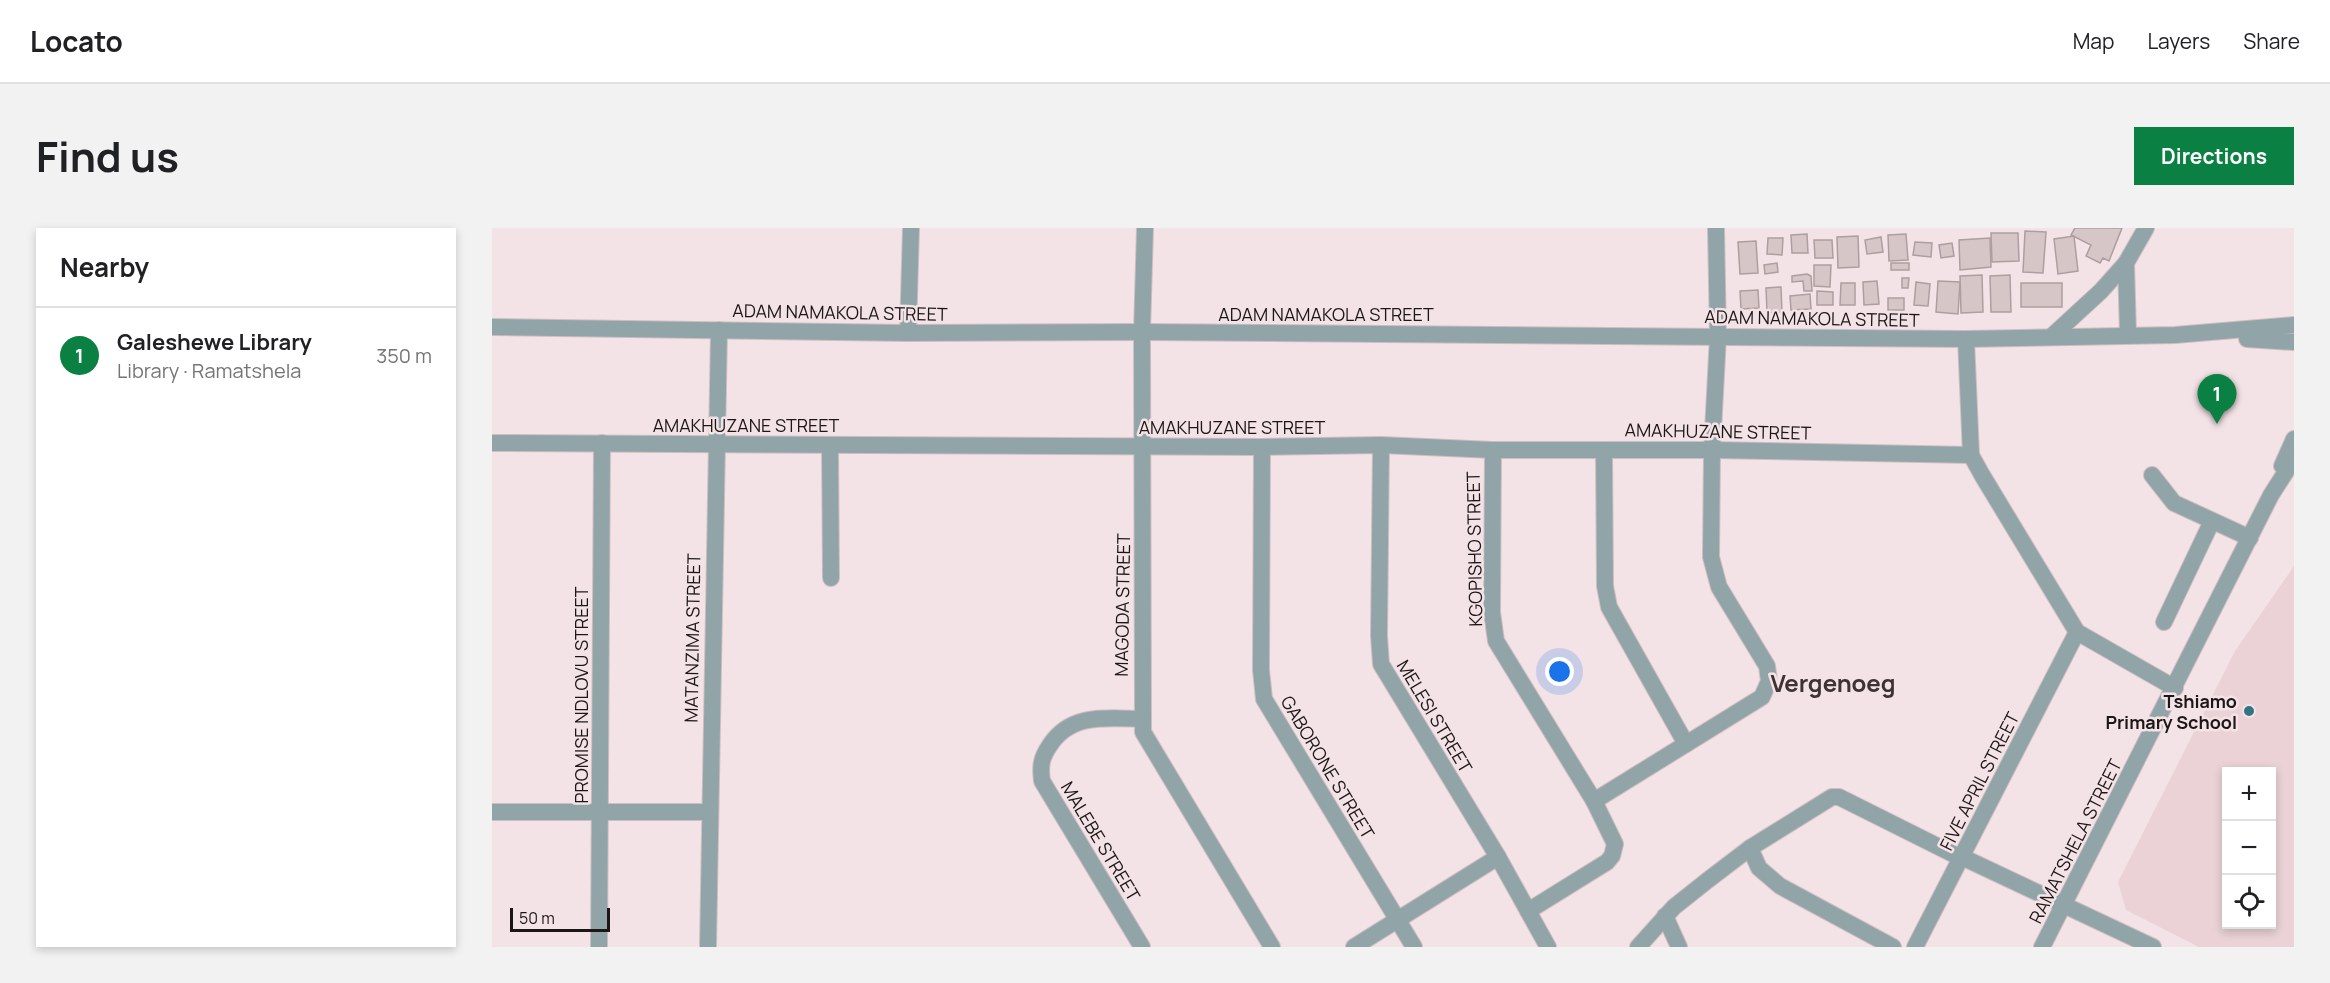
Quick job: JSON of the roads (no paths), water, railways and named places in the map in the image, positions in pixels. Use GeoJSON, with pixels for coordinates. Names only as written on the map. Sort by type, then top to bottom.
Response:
{"type":"FeatureCollection","features":[{"type":"Feature","properties":{"kind":"street"},"geometry":{"type":"LineString","coordinates":[[908,333],[910,228]]}},
{"type":"Feature","properties":{"kind":"street","name":"MAGODA STREET"},"geometry":{"type":"LineString","coordinates":[[1145,228],[1142,332],[1141,719],[1147,742],[1272,947]]}},
{"type":"Feature","properties":{"kind":"street"},"geometry":{"type":"LineString","coordinates":[[1594,801],[1762,697],[1769,681],[1767,666],[1719,587],[1714,573],[1711,543],[1712,450],[1718,336],[1716,228]]}},
{"type":"Feature","properties":{"kind":"street"},"geometry":{"type":"LineString","coordinates":[[2051,337],[2101,291],[2126,262],[2146,228]]}},
{"type":"Feature","properties":{"kind":"street"},"geometry":{"type":"LineString","coordinates":[[2126,262],[2128,334]]}},
{"type":"Feature","properties":{"kind":"street"},"geometry":{"type":"LineString","coordinates":[[2167,335],[2294,325]]}},
{"type":"Feature","properties":{"kind":"street","name":"ADAM NAMAKOLA STREET"},"geometry":{"type":"LineString","coordinates":[[492,327],[908,333],[1142,332],[1966,339],[2167,335]]}},
{"type":"Feature","properties":{"kind":"street","name":"MATANZIMA STREET"},"geometry":{"type":"LineString","coordinates":[[708,947],[715,444],[719,330]]}},
{"type":"Feature","properties":{"kind":"street"},"geometry":{"type":"LineString","coordinates":[[2167,335],[2204,339],[2294,342]]}},
{"type":"Feature","properties":{"kind":"street"},"geometry":{"type":"LineString","coordinates":[[1966,339],[1971,455],[2077,632],[2175,688]]}},
{"type":"Feature","properties":{"kind":"street"},"geometry":{"type":"LineString","coordinates":[[2271,495],[2294,439]]}},
{"type":"Feature","properties":{"kind":"street","name":"AMAKHUZANE STREET"},"geometry":{"type":"LineString","coordinates":[[492,443],[1262,447],[1381,445],[1493,450],[1712,450],[1971,455]]}},
{"type":"Feature","properties":{"kind":"street","name":"PROMISE NDLOVU STREET"},"geometry":{"type":"LineString","coordinates":[[599,947],[602,443]]}},
{"type":"Feature","properties":{"kind":"street"},"geometry":{"type":"LineString","coordinates":[[830,445],[831,578]]}},
{"type":"Feature","properties":{"kind":"street","name":"MELESI STREET"},"geometry":{"type":"LineString","coordinates":[[1381,445],[1379,636],[1381,663],[1498,857],[1548,947]]}},
{"type":"Feature","properties":{"kind":"street","name":"GABORONE STREET"},"geometry":{"type":"LineString","coordinates":[[1262,447],[1261,670],[1264,699],[1414,947]]}},
{"type":"Feature","properties":{"kind":"street","name":"KGOPISHO STREET"},"geometry":{"type":"LineString","coordinates":[[1493,450],[1491,612],[1496,641],[1594,801],[1614,838],[1612,856],[1607,862],[1528,911]]}},
{"type":"Feature","properties":{"kind":"street"},"geometry":{"type":"LineString","coordinates":[[1604,450],[1605,586],[1609,608],[1686,744]]}},
{"type":"Feature","properties":{"kind":"street"},"geometry":{"type":"LineString","coordinates":[[2271,495],[2294,459]]}},
{"type":"Feature","properties":{"kind":"street"},"geometry":{"type":"LineString","coordinates":[[2152,475],[2174,503],[2250,538]]}},
{"type":"Feature","properties":{"kind":"street","name":"RAMATSHELA STREET"},"geometry":{"type":"LineString","coordinates":[[2042,947],[2271,495]]}},
{"type":"Feature","properties":{"kind":"street"},"geometry":{"type":"LineString","coordinates":[[2164,622],[2212,521]]}},
{"type":"Feature","properties":{"kind":"street","name":"FIVE APRIL STREET"},"geometry":{"type":"LineString","coordinates":[[1915,947],[2077,632]]}},
{"type":"Feature","properties":{"kind":"street","name":"MALEBE STREET"},"geometry":{"type":"LineString","coordinates":[[1141,719],[1085,719],[1070,725],[1055,737],[1041,761],[1040,771],[1042,781],[1142,947]]}},
{"type":"Feature","properties":{"kind":"street"},"geometry":{"type":"LineString","coordinates":[[1638,947],[1665,916],[1750,848],[1832,797],[1839,798],[2153,947]]}},
{"type":"Feature","properties":{"kind":"street"},"geometry":{"type":"LineString","coordinates":[[492,812],[599,814],[709,812]]}},
{"type":"Feature","properties":{"kind":"street"},"geometry":{"type":"LineString","coordinates":[[1750,848],[1759,868],[1780,886],[1893,947]]}},
{"type":"Feature","properties":{"kind":"street"},"geometry":{"type":"LineString","coordinates":[[1353,947],[1498,857]]}},
{"type":"Feature","properties":{"kind":"street"},"geometry":{"type":"LineString","coordinates":[[1665,916],[1679,947]]}},
{"type":"Feature","properties":{"kind":"place","name":"Galeshewe Library"},"geometry":{"type":"Point","coordinates":[2217,424]}},
{"type":"Feature","properties":{"kind":"place","name":"Tshiamo Primary School"},"geometry":{"type":"Point","coordinates":[2249,711]}},
{"type":"Feature","properties":{"kind":"district","name":"Vergenoeg"},"geometry":{"type":"Point","coordinates":[1833,682]}}]}
